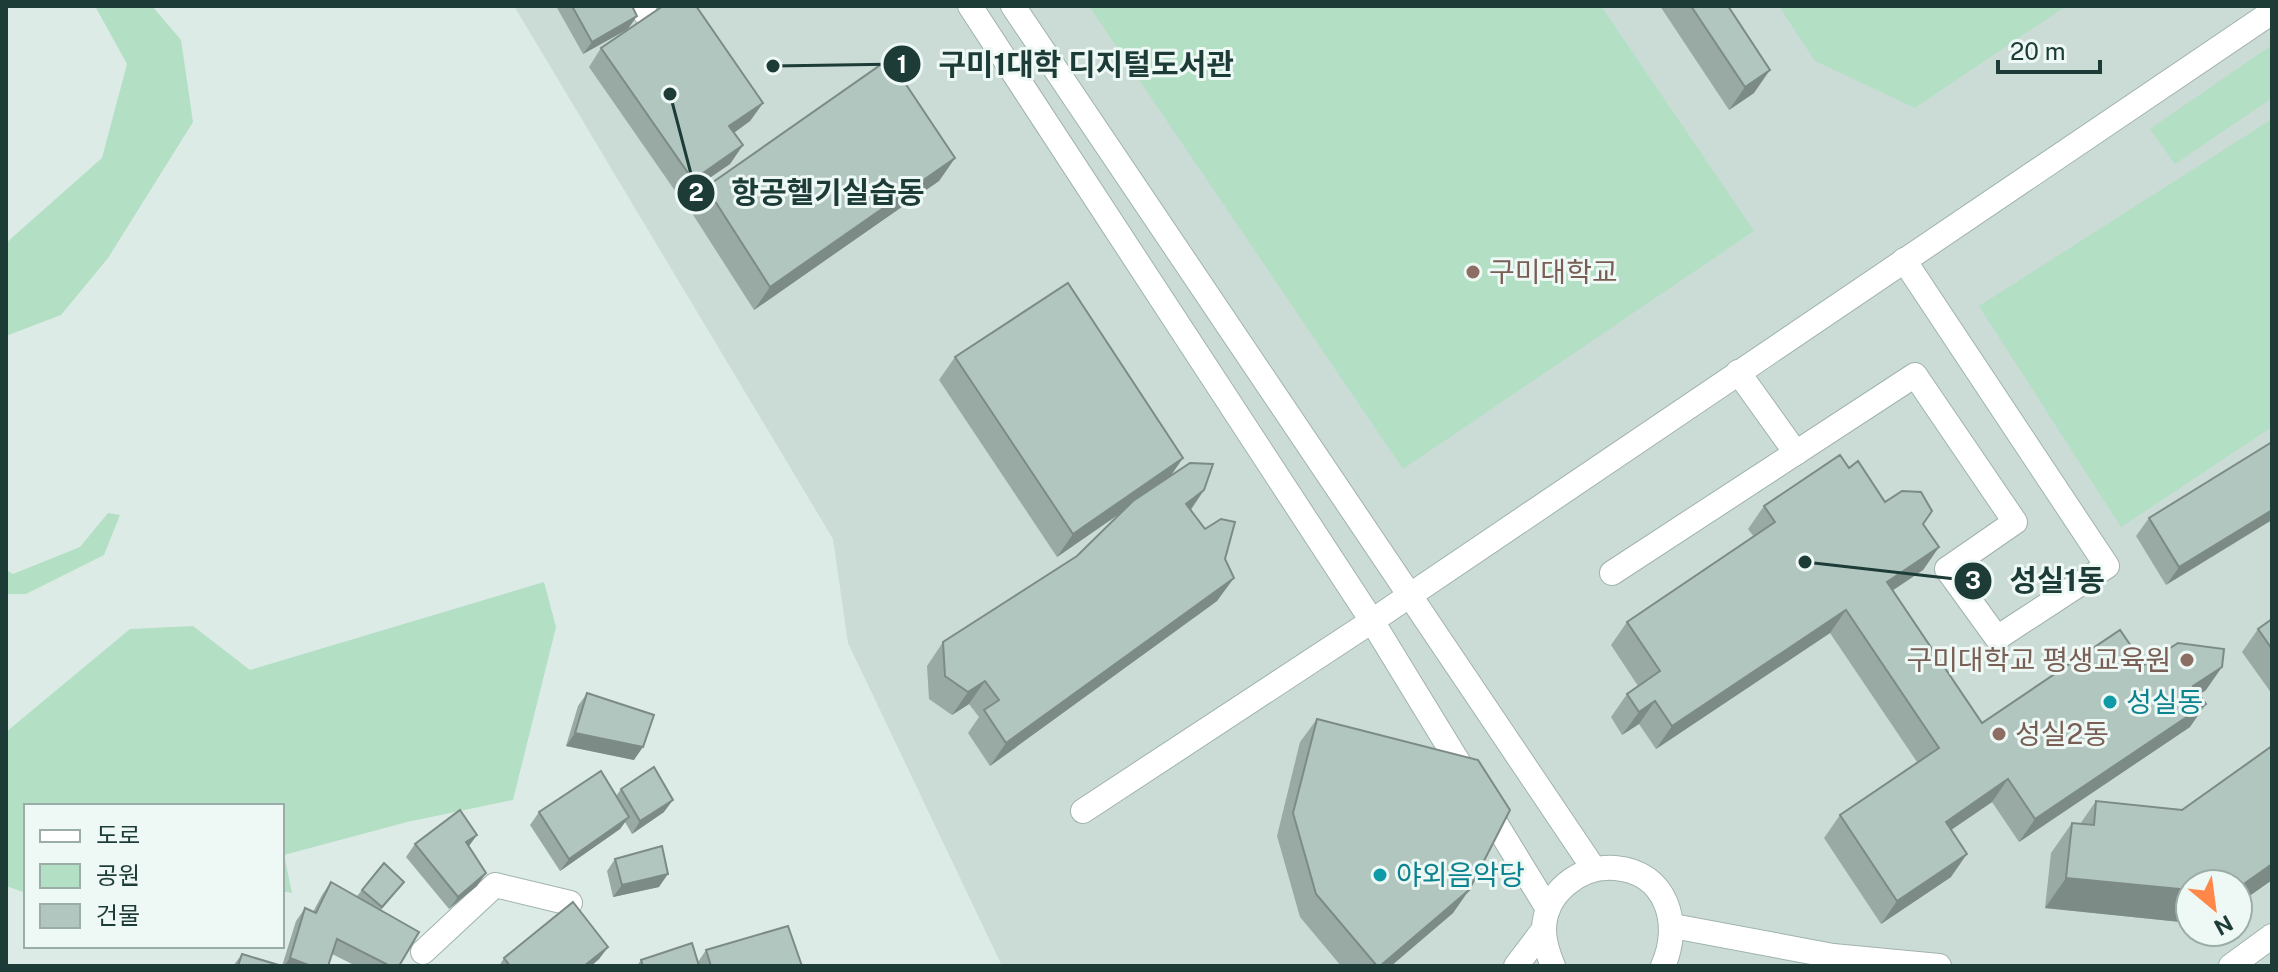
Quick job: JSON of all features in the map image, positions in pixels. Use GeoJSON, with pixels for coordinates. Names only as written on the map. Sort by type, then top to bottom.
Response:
{"type":"FeatureCollection","features":[{"type":"Feature","properties":{"kind":"street"},"geometry":{"type":"LineString","coordinates":[[970,6],[1372,621],[1546,919],[1546,949],[1553,966]]}},
{"type":"Feature","properties":{"kind":"street"},"geometry":{"type":"LineString","coordinates":[[1013,6],[1594,869]]}},
{"type":"Feature","properties":{"kind":"street"},"geometry":{"type":"LineString","coordinates":[[1083,811],[1411,595],[2272,12]]}},
{"type":"Feature","properties":{"kind":"street"},"geometry":{"type":"LineString","coordinates":[[1612,573],[1915,375],[2015,522],[1947,569],[1997,638],[2107,566],[1904,260]]}},
{"type":"Feature","properties":{"kind":"street"},"geometry":{"type":"LineString","coordinates":[[1738,372],[1796,453]]}},
{"type":"Feature","properties":{"kind":"street"},"geometry":{"type":"LineString","coordinates":[[1516,966],[1546,919],[1559,891],[1574,877],[1594,869],[1616,868],[1637,874],[1655,887],[1668,905],[1673,926],[1671,948],[1663,966]]}},
{"type":"Feature","properties":{"kind":"street"},"geometry":{"type":"LineString","coordinates":[[424,961],[495,885],[570,903]]}},
{"type":"Feature","properties":{"kind":"street"},"geometry":{"type":"LineString","coordinates":[[1673,926],[1833,956],[1939,966]]}},
{"type":"Feature","properties":{"kind":"street"},"geometry":{"type":"LineString","coordinates":[[2231,966],[2272,936]]}},
{"type":"Feature","properties":{"kind":"shaded area","name":"구미대학교"},"geometry":{"type":"Polygon","coordinates":[[[514,6],[2272,6],[2272,966],[1002,966],[848,643],[833,539],[514,6]]]}},
{"type":"Feature","properties":{"kind":"green space"},"geometry":{"type":"Polygon","coordinates":[[[95,6],[152,6],[181,40],[193,122],[108,258],[61,315],[6,336],[6,243],[102,158],[127,64],[95,6]]]}},
{"type":"Feature","properties":{"kind":"green space"},"geometry":{"type":"Polygon","coordinates":[[[1089,6],[1601,6],[1754,231],[1403,469],[1089,6]]]}},
{"type":"Feature","properties":{"kind":"green space"},"geometry":{"type":"Polygon","coordinates":[[[1779,6],[2066,6],[1915,108],[1815,61],[1779,6]]]}},
{"type":"Feature","properties":{"kind":"green space"},"geometry":{"type":"Polygon","coordinates":[[[2272,45],[2272,98],[2175,164],[2150,129],[2272,45]]]}},
{"type":"Feature","properties":{"kind":"green space"},"geometry":{"type":"Polygon","coordinates":[[[2272,119],[2272,427],[2121,527],[1979,306],[2272,119]]]}},
{"type":"Feature","properties":{"kind":"green space"},"geometry":{"type":"Polygon","coordinates":[[[108,513],[120,515],[104,555],[26,594],[6,594],[6,570],[13,574],[80,547],[108,513]]]}},
{"type":"Feature","properties":{"kind":"green space"},"geometry":{"type":"Polygon","coordinates":[[[544,582],[556,627],[513,800],[407,822],[284,855],[284,804],[24,804],[24,892],[6,886],[6,732],[130,629],[193,626],[250,670],[544,582]]]}},
{"type":"Feature","properties":{"kind":"green space"},"geometry":{"type":"Polygon","coordinates":[[[284,855],[292,893],[284,891],[284,855]]]}},
{"type":"Feature","properties":{"kind":"building"},"geometry":{"type":"Polygon","coordinates":[[[572,6],[632,6],[637,16],[592,42],[572,6]]]}},
{"type":"Feature","properties":{"kind":"building"},"geometry":{"type":"Polygon","coordinates":[[[663,6],[696,6],[763,103],[729,126],[743,145],[693,180],[601,48],[663,6]]]}},
{"type":"Feature","properties":{"kind":"building"},"geometry":{"type":"Polygon","coordinates":[[[1691,6],[1728,6],[1770,70],[1745,87],[1691,6]]]}},
{"type":"Feature","properties":{"kind":"building"},"geometry":{"type":"Polygon","coordinates":[[[889,59],[955,158],[770,287],[706,187],[889,59]]]}},
{"type":"Feature","properties":{"kind":"building"},"geometry":{"type":"Polygon","coordinates":[[[1068,283],[1183,458],[1073,534],[955,357],[1068,283]]]}},
{"type":"Feature","properties":{"kind":"building"},"geometry":{"type":"Polygon","coordinates":[[[2272,442],[2272,510],[2179,567],[2149,518],[2272,442]]]}},
{"type":"Feature","properties":{"kind":"building","name":"성실동"},"geometry":{"type":"Polygon","coordinates":[[[1840,455],[1849,468],[1858,461],[1885,502],[1902,491],[1921,492],[1932,511],[1923,524],[1939,547],[1887,582],[1982,723],[2120,630],[2144,665],[2178,643],[2224,649],[2222,667],[2193,686],[2206,704],[2035,819],[2008,779],[1946,822],[1967,854],[1897,901],[1840,815],[1939,748],[1846,610],[1672,726],[1655,701],[1639,712],[1627,694],[1660,671],[1627,622],[1775,522],[1764,506],[1840,455]]]}},
{"type":"Feature","properties":{"kind":"building"},"geometry":{"type":"Polygon","coordinates":[[[1190,463],[1213,464],[1204,490],[1186,504],[1205,529],[1221,519],[1235,522],[1225,559],[1234,578],[1006,743],[984,710],[999,700],[985,681],[968,692],[945,676],[943,642],[1077,556],[1133,501],[1190,463]]]}},
{"type":"Feature","properties":{"kind":"building"},"geometry":{"type":"Polygon","coordinates":[[[2272,619],[2272,649],[2258,629],[2272,619]]]}},
{"type":"Feature","properties":{"kind":"building"},"geometry":{"type":"Polygon","coordinates":[[[587,693],[654,715],[643,747],[575,733],[587,693]]]}},
{"type":"Feature","properties":{"kind":"building","name":"야외음악당"},"geometry":{"type":"Polygon","coordinates":[[[1317,719],[1478,760],[1510,810],[1469,890],[1380,966],[1316,894],[1293,813],[1317,719]]]}},
{"type":"Feature","properties":{"kind":"building"},"geometry":{"type":"Polygon","coordinates":[[[2272,746],[2272,864],[2254,877],[2254,868],[2174,868],[2174,888],[2066,878],[2072,823],[2094,825],[2096,801],[2182,810],[2272,746]]]}},
{"type":"Feature","properties":{"kind":"building"},"geometry":{"type":"Polygon","coordinates":[[[654,767],[673,800],[640,821],[621,789],[654,767]]]}},
{"type":"Feature","properties":{"kind":"building"},"geometry":{"type":"Polygon","coordinates":[[[601,771],[629,817],[569,859],[539,812],[601,771]]]}},
{"type":"Feature","properties":{"kind":"building"},"geometry":{"type":"Polygon","coordinates":[[[460,810],[477,835],[466,842],[486,873],[458,897],[415,844],[460,810]]]}},
{"type":"Feature","properties":{"kind":"building"},"geometry":{"type":"Polygon","coordinates":[[[662,846],[668,874],[622,885],[615,859],[662,846]]]}},
{"type":"Feature","properties":{"kind":"building"},"geometry":{"type":"Polygon","coordinates":[[[384,863],[404,882],[382,907],[362,890],[384,863]]]}},
{"type":"Feature","properties":{"kind":"building"},"geometry":{"type":"Polygon","coordinates":[[[331,882],[419,932],[399,966],[390,966],[337,939],[328,966],[311,966],[290,958],[305,908],[316,913],[331,882]]]}},
{"type":"Feature","properties":{"kind":"building"},"geometry":{"type":"Polygon","coordinates":[[[573,902],[608,947],[584,966],[510,966],[504,958],[573,902]]]}},
{"type":"Feature","properties":{"kind":"building"},"geometry":{"type":"Polygon","coordinates":[[[788,926],[802,966],[711,966],[706,950],[788,926]]]}},
{"type":"Feature","properties":{"kind":"building"},"geometry":{"type":"Polygon","coordinates":[[[692,943],[699,966],[643,966],[641,960],[692,943]]]}},
{"type":"Feature","properties":{"kind":"building"},"geometry":{"type":"Polygon","coordinates":[[[242,954],[282,966],[238,966],[242,954]]]}},
{"type":"Feature","properties":{"kind":"place","name":"구미1대학 디지털도서관"},"geometry":{"type":"Point","coordinates":[773,66]}},
{"type":"Feature","properties":{"kind":"place","name":"항공헬기실습동"},"geometry":{"type":"Point","coordinates":[670,94]}},
{"type":"Feature","properties":{"kind":"place","name":"구미대학교"},"geometry":{"type":"Point","coordinates":[1473,272]}},
{"type":"Feature","properties":{"kind":"place","name":"성실1동"},"geometry":{"type":"Point","coordinates":[1805,562]}},
{"type":"Feature","properties":{"kind":"place","name":"구미대학교 평생교육원"},"geometry":{"type":"Point","coordinates":[2187,660]}},
{"type":"Feature","properties":{"kind":"place","name":"성실동"},"geometry":{"type":"Point","coordinates":[2110,702]}},
{"type":"Feature","properties":{"kind":"place","name":"성실2동"},"geometry":{"type":"Point","coordinates":[1999,734]}},
{"type":"Feature","properties":{"kind":"place","name":"야외음악당"},"geometry":{"type":"Point","coordinates":[1380,875]}}]}
